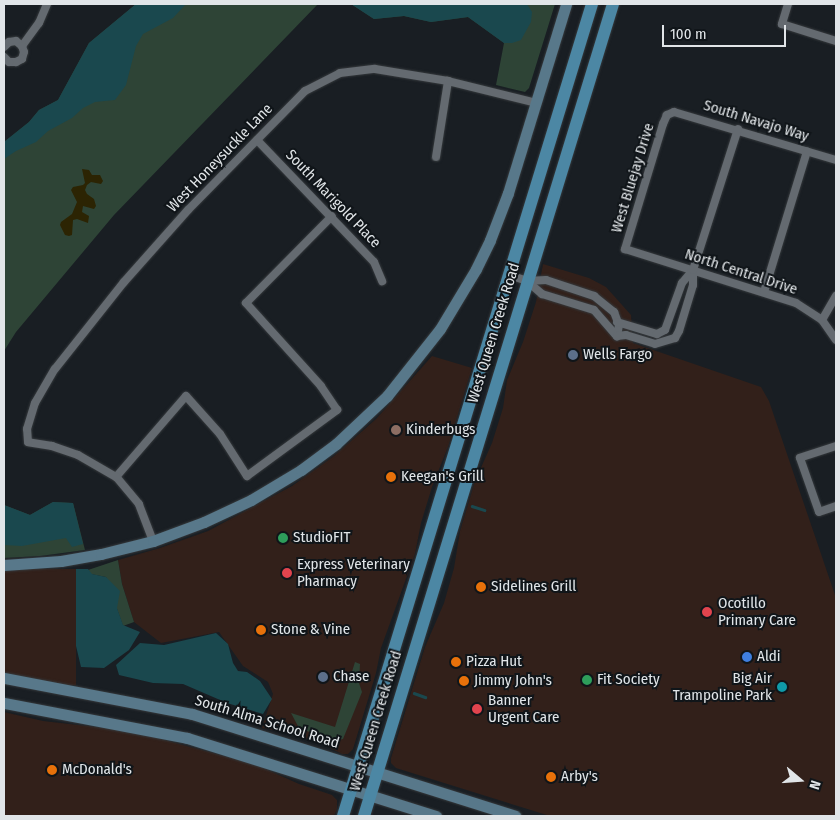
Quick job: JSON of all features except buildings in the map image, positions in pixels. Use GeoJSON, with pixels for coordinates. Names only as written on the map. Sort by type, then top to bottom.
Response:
{"type":"FeatureCollection","features":[{"type":"Feature","properties":{"kind":"main road"},"geometry":{"type":"LineString","coordinates":[[4,564],[83,557],[153,541],[189,529],[236,508],[301,470],[353,429],[404,377],[440,329],[482,256],[508,193],[566,4]]}},
{"type":"Feature","properties":{"kind":"main road","name":"West Queen Creek Road"},"geometry":{"type":"LineString","coordinates":[[343,816],[592,4]]}},
{"type":"Feature","properties":{"kind":"main road","name":"West Queen Creek Road"},"geometry":{"type":"LineString","coordinates":[[364,816],[527,281],[614,4]]}},
{"type":"Feature","properties":{"kind":"main road","name":"South Alma School Road"},"geometry":{"type":"LineString","coordinates":[[4,678],[192,714],[515,816]]}},
{"type":"Feature","properties":{"kind":"main road"},"geometry":{"type":"LineString","coordinates":[[4,703],[180,736],[436,816]]}},
{"type":"Feature","properties":{"kind":"street"},"geometry":{"type":"LineString","coordinates":[[4,58],[9,62],[19,61],[23,56],[22,46],[39,23],[47,4]]}},
{"type":"Feature","properties":{"kind":"street"},"geometry":{"type":"LineString","coordinates":[[788,4],[782,24],[836,41]]}},
{"type":"Feature","properties":{"kind":"street"},"geometry":{"type":"LineString","coordinates":[[4,47],[12,41],[22,46]]}},
{"type":"Feature","properties":{"kind":"street","name":"West Honeysuckle Lane"},"geometry":{"type":"LineString","coordinates":[[116,477],[78,455],[52,446],[28,442],[27,429],[35,403],[54,369],[124,282],[188,210],[305,91],[340,73],[375,69],[448,81],[536,103]]}},
{"type":"Feature","properties":{"kind":"street"},"geometry":{"type":"LineString","coordinates":[[436,157],[448,81]]}},
{"type":"Feature","properties":{"kind":"street","name":"South Navajo Way"},"geometry":{"type":"LineString","coordinates":[[667,115],[681,112],[836,160]]}},
{"type":"Feature","properties":{"kind":"street","name":"West Bluejay Drive"},"geometry":{"type":"LineString","coordinates":[[625,249],[667,115]]}},
{"type":"Feature","properties":{"kind":"street"},"geometry":{"type":"LineString","coordinates":[[617,336],[626,335],[655,344],[674,338],[679,331],[693,286],[693,270],[738,129]]}},
{"type":"Feature","properties":{"kind":"street","name":"South Marigold Place"},"geometry":{"type":"LineString","coordinates":[[257,140],[332,216],[374,262],[382,282]]}},
{"type":"Feature","properties":{"kind":"street"},"geometry":{"type":"LineString","coordinates":[[764,292],[807,151]]}},
{"type":"Feature","properties":{"kind":"street"},"geometry":{"type":"LineString","coordinates":[[153,541],[139,504],[126,486],[116,477],[186,396],[220,434],[247,476],[337,410],[321,386],[246,303],[332,216]]}},
{"type":"Feature","properties":{"kind":"street","name":"North Central Drive"},"geometry":{"type":"LineString","coordinates":[[625,249],[796,303],[822,320],[836,340]]}},
{"type":"Feature","properties":{"kind":"street"},"geometry":{"type":"LineString","coordinates":[[618,322],[657,334],[665,330],[682,283],[693,270]]}},
{"type":"Feature","properties":{"kind":"street"},"geometry":{"type":"LineString","coordinates":[[509,274],[527,281],[542,294],[594,310],[617,336]]}},
{"type":"Feature","properties":{"kind":"street"},"geometry":{"type":"LineString","coordinates":[[527,281],[546,280],[594,296],[614,312],[618,322],[617,336]]}},
{"type":"Feature","properties":{"kind":"street"},"geometry":{"type":"LineString","coordinates":[[822,320],[836,296]]}},
{"type":"Feature","properties":{"kind":"street"},"geometry":{"type":"LineString","coordinates":[[836,446],[800,458],[819,512],[836,506]]}},
{"type":"Feature","properties":{"kind":"shaded area"},"geometry":{"type":"Polygon","coordinates":[[[543,264],[589,278],[606,287],[631,315],[633,343],[761,387],[769,401],[836,598],[836,816],[550,816],[396,768],[391,763],[425,647],[444,603],[454,568],[460,531],[475,481],[492,443],[503,408],[507,380],[523,342],[536,302],[543,264]]]}},
{"type":"Feature","properties":{"kind":"shaded area"},"geometry":{"type":"Polygon","coordinates":[[[432,356],[472,368],[448,447],[432,487],[421,523],[415,554],[381,648],[376,673],[353,749],[348,754],[342,754],[318,742],[290,733],[262,728],[273,694],[268,682],[243,666],[219,632],[161,643],[134,622],[122,584],[118,560],[208,531],[292,486],[334,456],[376,419],[432,356]]]}},
{"type":"Feature","properties":{"kind":"shaded area"},"geometry":{"type":"Polygon","coordinates":[[[4,569],[76,569],[76,685],[4,685],[4,569]]]}},
{"type":"Feature","properties":{"kind":"shaded area"},"geometry":{"type":"Polygon","coordinates":[[[4,712],[43,721],[105,728],[157,738],[235,759],[259,766],[299,784],[332,795],[337,800],[337,809],[334,816],[4,816],[4,712]]]}},
{"type":"Feature","properties":{"kind":"green space"},"geometry":{"type":"Polygon","coordinates":[[[136,4],[318,4],[114,215],[16,332],[4,351],[4,142],[29,122],[39,110],[58,100],[89,43],[136,4]]]}},
{"type":"Feature","properties":{"kind":"green space"},"geometry":{"type":"Polygon","coordinates":[[[351,4],[555,4],[529,88],[525,92],[496,85],[504,43],[468,17],[431,22],[404,16],[374,19],[351,4]]]}},
{"type":"Feature","properties":{"kind":"green space"},"geometry":{"type":"Polygon","coordinates":[[[53,502],[73,503],[85,550],[40,556],[4,558],[4,505],[30,515],[53,502]]]}},
{"type":"Feature","properties":{"kind":"green space"},"geometry":{"type":"Polygon","coordinates":[[[118,560],[122,584],[134,622],[123,626],[106,577],[91,574],[88,570],[118,560]]]}},
{"type":"Feature","properties":{"kind":"green space"},"geometry":{"type":"Polygon","coordinates":[[[355,662],[360,664],[359,683],[362,692],[343,739],[333,741],[299,728],[291,713],[335,727],[355,662]]]}},
{"type":"Feature","properties":{"kind":"sand"},"geometry":{"type":"Polygon","coordinates":[[[82,169],[89,170],[92,175],[100,175],[103,181],[101,184],[91,182],[87,185],[85,190],[94,199],[96,206],[94,209],[83,206],[82,212],[89,216],[88,223],[77,219],[73,220],[72,235],[69,236],[65,235],[60,225],[61,222],[72,214],[77,202],[71,190],[73,187],[85,183],[82,169]]]}},
{"type":"Feature","properties":{"kind":"water"},"geometry":{"type":"Polygon","coordinates":[[[136,4],[186,4],[173,18],[143,34],[136,46],[126,85],[115,100],[95,102],[83,108],[72,118],[48,131],[36,142],[4,159],[4,142],[29,122],[39,110],[58,100],[89,43],[136,4]]]}},
{"type":"Feature","properties":{"kind":"water"},"geometry":{"type":"Polygon","coordinates":[[[351,4],[527,4],[532,12],[531,22],[521,40],[504,43],[468,17],[431,22],[404,16],[374,19],[351,4]]]}},
{"type":"Feature","properties":{"kind":"water"},"geometry":{"type":"Polygon","coordinates":[[[53,502],[73,503],[83,544],[72,547],[66,538],[22,546],[4,545],[4,505],[30,515],[53,502]]]}},
{"type":"Feature","properties":{"kind":"water"},"geometry":{"type":"Polygon","coordinates":[[[76,569],[88,569],[92,574],[106,577],[120,591],[117,608],[123,625],[140,632],[129,650],[104,668],[81,667],[76,646],[76,569]]]}},
{"type":"Feature","properties":{"kind":"water"},"geometry":{"type":"Polygon","coordinates":[[[216,633],[228,644],[233,663],[238,671],[247,672],[260,681],[272,699],[263,714],[227,703],[183,684],[153,683],[119,675],[116,665],[140,643],[164,645],[216,633]]]}},
{"type":"Feature","properties":{"kind":"waterway"},"geometry":{"type":"LineString","coordinates":[[472,506],[484,510]]}},
{"type":"Feature","properties":{"kind":"waterway"},"geometry":{"type":"LineString","coordinates":[[414,693],[425,697]]}},
{"type":"Feature","properties":{"kind":"place","name":"Wells Fargo"},"geometry":{"type":"Point","coordinates":[573,355]}},
{"type":"Feature","properties":{"kind":"place","name":"Kinderbugs"},"geometry":{"type":"Point","coordinates":[396,430]}},
{"type":"Feature","properties":{"kind":"place","name":"Keegan's Grill"},"geometry":{"type":"Point","coordinates":[391,477]}},
{"type":"Feature","properties":{"kind":"place","name":"StudioFIT"},"geometry":{"type":"Point","coordinates":[283,538]}},
{"type":"Feature","properties":{"kind":"place","name":"Express Veterinary Pharmacy"},"geometry":{"type":"Point","coordinates":[287,573]}},
{"type":"Feature","properties":{"kind":"place","name":"Sidelines Grill"},"geometry":{"type":"Point","coordinates":[481,587]}},
{"type":"Feature","properties":{"kind":"place","name":"Ocotillo Primary Care"},"geometry":{"type":"Point","coordinates":[707,612]}},
{"type":"Feature","properties":{"kind":"place","name":"Stone & Vine"},"geometry":{"type":"Point","coordinates":[261,630]}},
{"type":"Feature","properties":{"kind":"place","name":"Aldi"},"geometry":{"type":"Point","coordinates":[747,657]}},
{"type":"Feature","properties":{"kind":"place","name":"Pizza Hut"},"geometry":{"type":"Point","coordinates":[456,662]}},
{"type":"Feature","properties":{"kind":"place","name":"Chase"},"geometry":{"type":"Point","coordinates":[323,677]}},
{"type":"Feature","properties":{"kind":"place","name":"Fit Society"},"geometry":{"type":"Point","coordinates":[587,680]}},
{"type":"Feature","properties":{"kind":"place","name":"Jimmy John's"},"geometry":{"type":"Point","coordinates":[464,681]}},
{"type":"Feature","properties":{"kind":"place","name":"Big Air Trampoline Park"},"geometry":{"type":"Point","coordinates":[782,687]}},
{"type":"Feature","properties":{"kind":"place","name":"Banner Urgent Care"},"geometry":{"type":"Point","coordinates":[477,709]}},
{"type":"Feature","properties":{"kind":"place","name":"McDonald's"},"geometry":{"type":"Point","coordinates":[52,770]}},
{"type":"Feature","properties":{"kind":"place","name":"Arby's"},"geometry":{"type":"Point","coordinates":[551,777]}}]}
